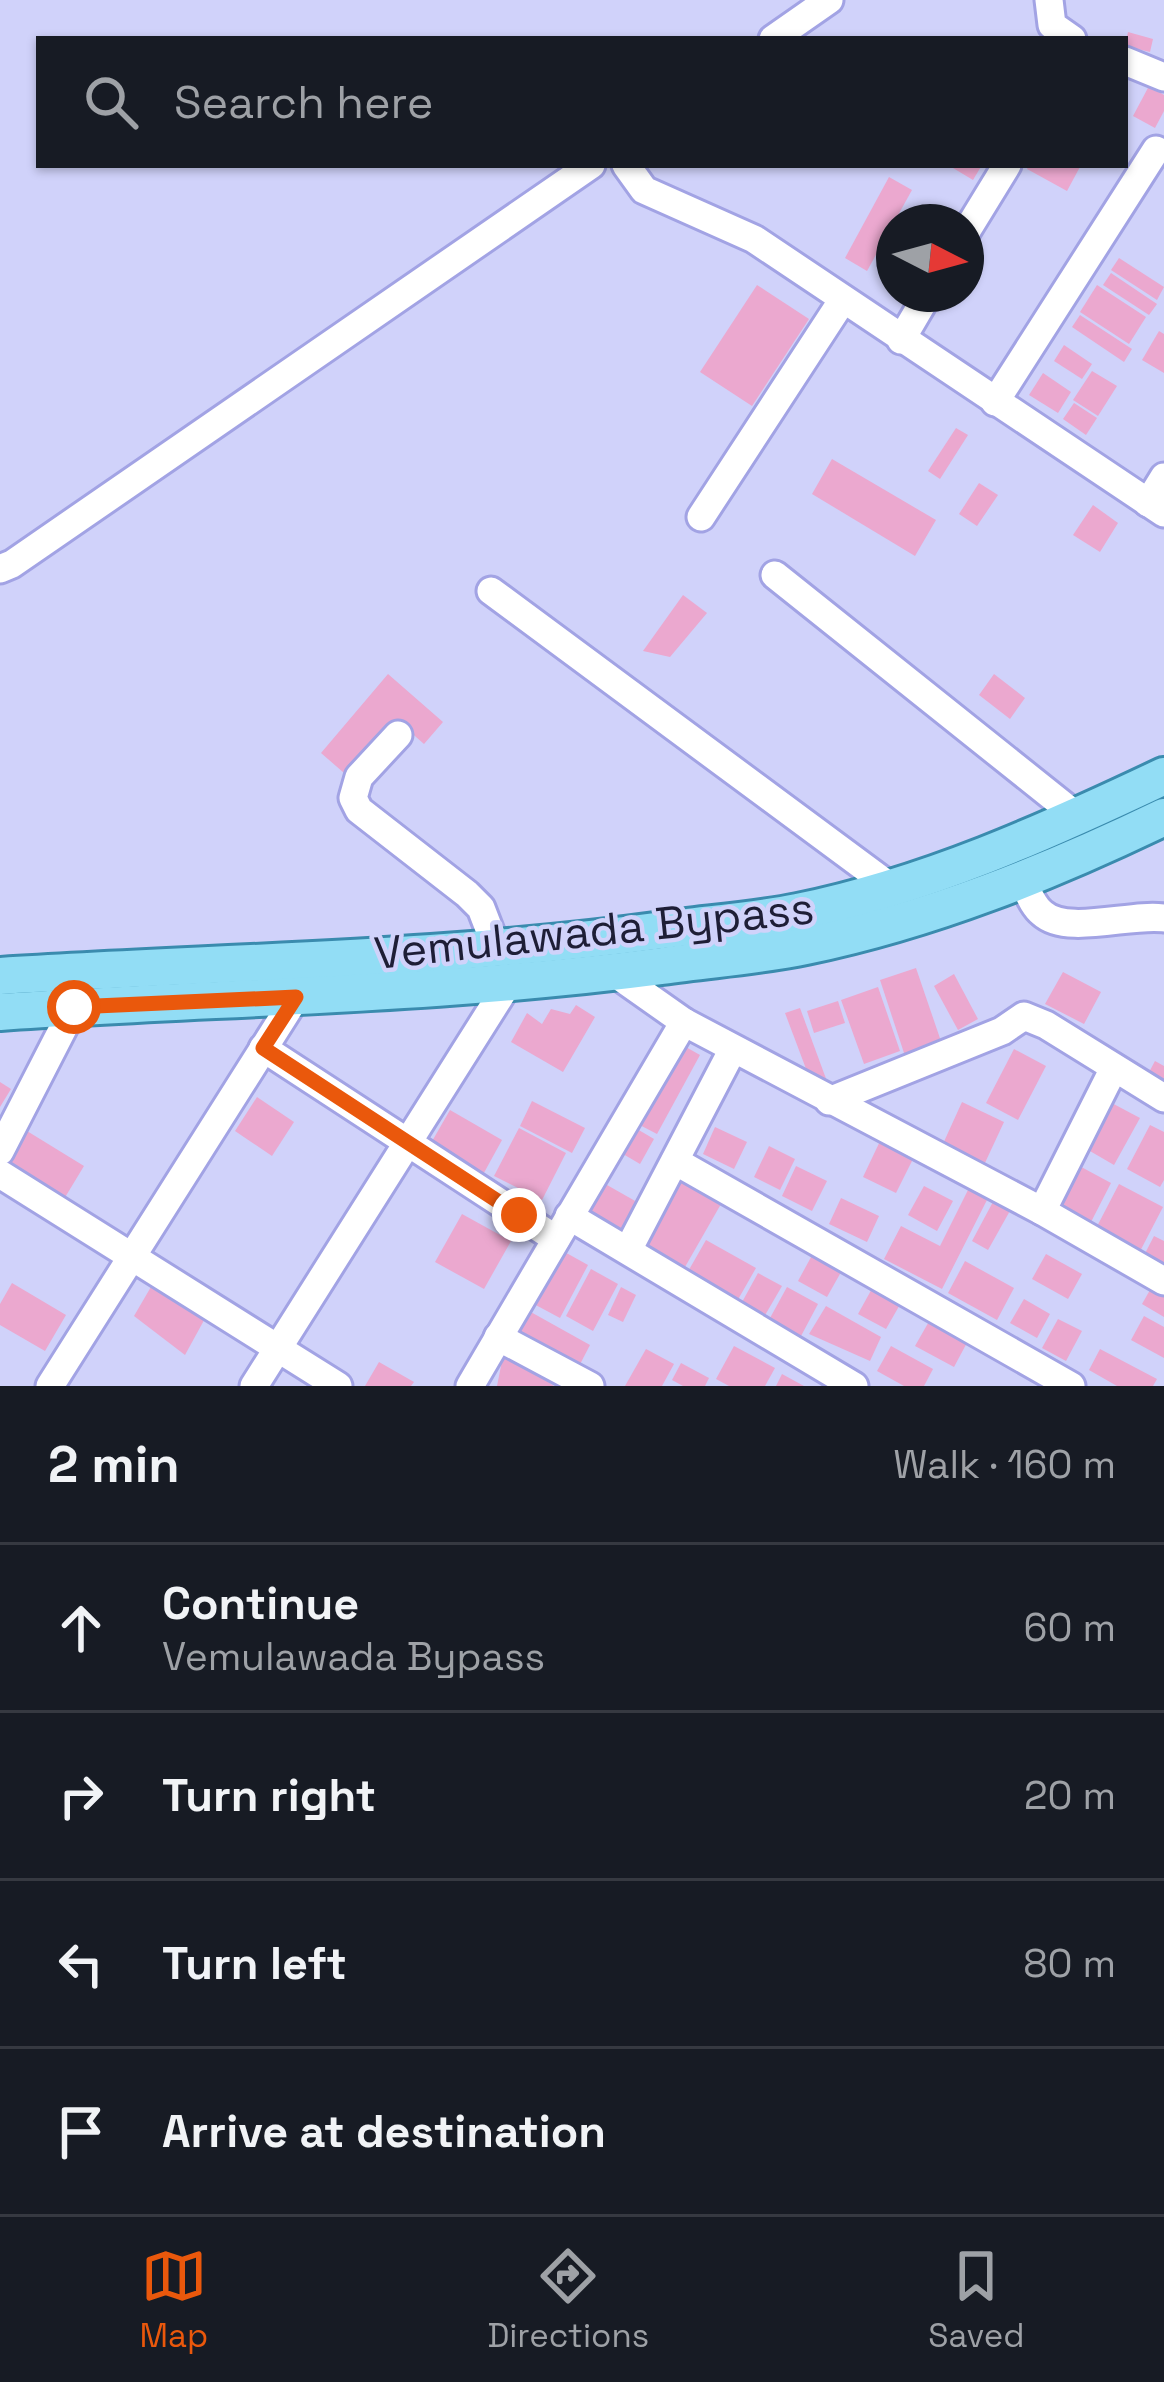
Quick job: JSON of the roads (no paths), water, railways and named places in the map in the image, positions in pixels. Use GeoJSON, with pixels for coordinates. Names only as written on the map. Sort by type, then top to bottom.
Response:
{"type":"FeatureCollection","features":[{"type":"Feature","properties":{"kind":"main road","name":"Vemulawada Bypass"},"geometry":{"type":"LineString","coordinates":[[0,976],[496,947],[796,912],[982,857],[1164,776]]}},
{"type":"Feature","properties":{"kind":"main road","name":"Vemulawada Bypass"},"geometry":{"type":"LineString","coordinates":[[0,1012],[509,982],[803,947],[886,927],[1022,880],[1164,817]]}},
{"type":"Feature","properties":{"kind":"street"},"geometry":{"type":"LineString","coordinates":[[777,36],[829,0]]}},
{"type":"Feature","properties":{"kind":"street"},"geometry":{"type":"LineString","coordinates":[[1049,0],[1052,25],[1068,36]]}},
{"type":"Feature","properties":{"kind":"street"},"geometry":{"type":"LineString","coordinates":[[1128,62],[1164,77]]}},
{"type":"Feature","properties":{"kind":"street"},"geometry":{"type":"LineString","coordinates":[[995,402],[1156,150]]}},
{"type":"Feature","properties":{"kind":"street"},"geometry":{"type":"LineString","coordinates":[[0,568],[586,168]]}},
{"type":"Feature","properties":{"kind":"street"},"geometry":{"type":"LineString","coordinates":[[628,168],[644,190],[754,239],[1156,508],[1164,477]]}},
{"type":"Feature","properties":{"kind":"street"},"geometry":{"type":"LineString","coordinates":[[983,204],[1005,168]]}},
{"type":"Feature","properties":{"kind":"street"},"geometry":{"type":"LineString","coordinates":[[701,517],[842,301]]}},
{"type":"Feature","properties":{"kind":"street"},"geometry":{"type":"LineString","coordinates":[[901,340],[917,312]]}},
{"type":"Feature","properties":{"kind":"street"},"geometry":{"type":"LineString","coordinates":[[775,575],[1078,817]]}},
{"type":"Feature","properties":{"kind":"street"},"geometry":{"type":"LineString","coordinates":[[491,591],[892,887]]}},
{"type":"Feature","properties":{"kind":"street"},"geometry":{"type":"LineString","coordinates":[[398,735],[359,777],[353,798],[359,810],[481,908],[496,947]]}},
{"type":"Feature","properties":{"kind":"street"},"geometry":{"type":"LineString","coordinates":[[1022,880],[1041,913],[1057,921],[1164,918]]}},
{"type":"Feature","properties":{"kind":"street"},"geometry":{"type":"LineString","coordinates":[[614,972],[684,1022],[1042,1211],[1164,1282]]}},
{"type":"Feature","properties":{"kind":"street"},"geometry":{"type":"LineString","coordinates":[[254,1386],[509,982]]}},
{"type":"Feature","properties":{"kind":"street"},"geometry":{"type":"LineString","coordinates":[[50,1386],[296,997]]}},
{"type":"Feature","properties":{"kind":"street"},"geometry":{"type":"LineString","coordinates":[[0,1151],[74,1007]]}},
{"type":"Feature","properties":{"kind":"street"},"geometry":{"type":"LineString","coordinates":[[829,1101],[1002,1031],[1024,1016],[1046,1024],[1164,1098]]}},
{"type":"Feature","properties":{"kind":"street"},"geometry":{"type":"LineString","coordinates":[[470,1386],[684,1022]]}},
{"type":"Feature","properties":{"kind":"street"},"geometry":{"type":"LineString","coordinates":[[263,1048],[407,1142],[562,1228],[628,1250],[854,1386]]}},
{"type":"Feature","properties":{"kind":"street"},"geometry":{"type":"LineString","coordinates":[[628,1250],[733,1049]]}},
{"type":"Feature","properties":{"kind":"street"},"geometry":{"type":"LineString","coordinates":[[1042,1211],[1114,1068]]}},
{"type":"Feature","properties":{"kind":"street"},"geometry":{"type":"LineString","coordinates":[[675,1160],[1071,1386]]}},
{"type":"Feature","properties":{"kind":"street"},"geometry":{"type":"LineString","coordinates":[[0,1174],[338,1386]]}},
{"type":"Feature","properties":{"kind":"street"},"geometry":{"type":"LineString","coordinates":[[499,1337],[590,1386]]}}]}
